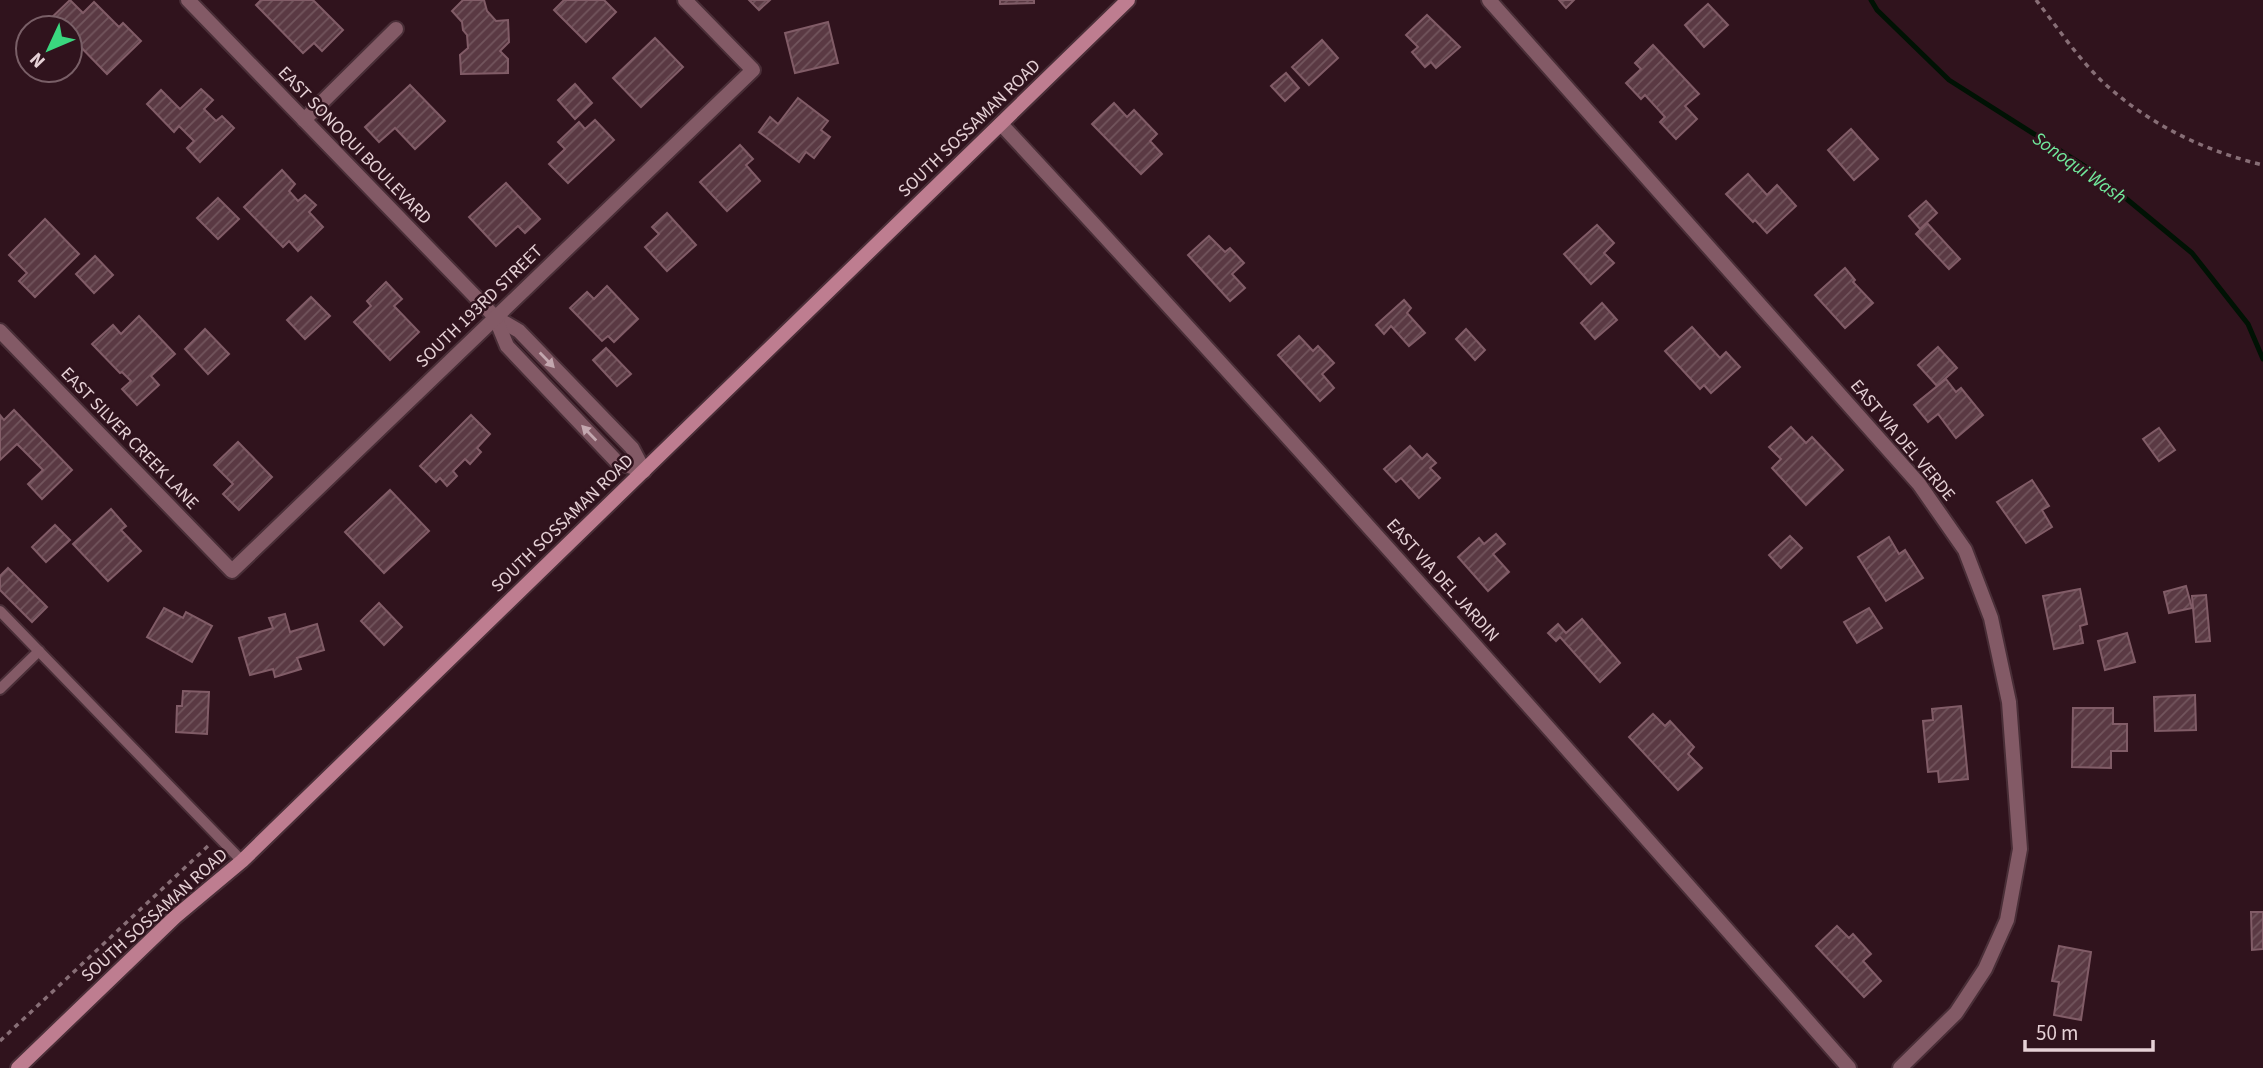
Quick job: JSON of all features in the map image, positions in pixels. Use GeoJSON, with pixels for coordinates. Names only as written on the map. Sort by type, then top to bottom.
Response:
{"type":"FeatureCollection","features":[{"type":"Feature","properties":{"kind":"main road","name":"SOUTH SOSSAMAN ROAD"},"geometry":{"type":"LineString","coordinates":[[18,1068],[175,917],[242,861],[1128,0]]}},
{"type":"Feature","properties":{"kind":"street","name":"EAST SONOQUI BOULEVARD"},"geometry":{"type":"LineString","coordinates":[[188,0],[495,317],[519,331],[632,448],[644,471]]}},
{"type":"Feature","properties":{"kind":"street","name":"SOUTH 193RD STREET"},"geometry":{"type":"LineString","coordinates":[[232,571],[753,70],[685,0]]}},
{"type":"Feature","properties":{"kind":"street","name":"EAST VIA DEL VERDE"},"geometry":{"type":"LineString","coordinates":[[1489,0],[1919,484],[1965,550],[1991,618],[2009,702],[2020,849],[2007,920],[1985,969],[1956,1013],[1900,1068]]}},
{"type":"Feature","properties":{"kind":"street"},"geometry":{"type":"LineString","coordinates":[[304,120],[396,29]]}},
{"type":"Feature","properties":{"kind":"street","name":"EAST VIA DEL JARDIN"},"geometry":{"type":"LineString","coordinates":[[1001,124],[1178,314],[1552,730],[1849,1068]]}},
{"type":"Feature","properties":{"kind":"street","name":"EAST SONOQUI BOULEVARD"},"geometry":{"type":"LineString","coordinates":[[495,317],[507,346],[617,462],[644,471]]}},
{"type":"Feature","properties":{"kind":"street","name":"EAST SILVER CREEK LANE"},"geometry":{"type":"LineString","coordinates":[[0,331],[232,571]]}},
{"type":"Feature","properties":{"kind":"lane"},"geometry":{"type":"LineString","coordinates":[[0,611],[242,861]]}},
{"type":"Feature","properties":{"kind":"lane"},"geometry":{"type":"LineString","coordinates":[[0,689],[39,651]]}},
{"type":"Feature","properties":{"kind":"path"},"geometry":{"type":"LineString","coordinates":[[2036,0],[2105,84],[2151,120],[2196,144],[2263,165]]}},
{"type":"Feature","properties":{"kind":"path"},"geometry":{"type":"LineString","coordinates":[[0,1041],[218,837]]}},
{"type":"Feature","properties":{"kind":"building"},"geometry":{"type":"Polygon","coordinates":[[[70,0],[83,13],[94,2],[119,27],[123,23],[141,41],[107,74],[84,50],[84,14],[55,14],[70,0]]]}},
{"type":"Feature","properties":{"kind":"building"},"geometry":{"type":"Polygon","coordinates":[[[261,0],[313,0],[343,30],[322,51],[314,43],[303,53],[256,5],[261,0]]]}},
{"type":"Feature","properties":{"kind":"building"},"geometry":{"type":"Polygon","coordinates":[[[463,0],[484,0],[487,11],[496,21],[508,20],[509,42],[500,51],[508,59],[508,73],[461,74],[460,55],[468,48],[467,35],[462,22],[452,11],[463,0]]]}},
{"type":"Feature","properties":{"kind":"building"},"geometry":{"type":"Polygon","coordinates":[[[564,0],[604,0],[616,12],[586,42],[554,10],[564,0]]]}},
{"type":"Feature","properties":{"kind":"building"},"geometry":{"type":"Polygon","coordinates":[[[749,0],[770,0],[759,10],[749,0]]]}},
{"type":"Feature","properties":{"kind":"building"},"geometry":{"type":"Polygon","coordinates":[[[1000,0],[1034,0],[1034,3],[1000,4],[1000,0]]]}},
{"type":"Feature","properties":{"kind":"building"},"geometry":{"type":"Polygon","coordinates":[[[1559,0],[1574,0],[1566,8],[1559,0]]]}},
{"type":"Feature","properties":{"kind":"building"},"geometry":{"type":"Polygon","coordinates":[[[1708,4],[1728,25],[1704,47],[1685,25],[1708,4]]]}},
{"type":"Feature","properties":{"kind":"building"},"geometry":{"type":"Polygon","coordinates":[[[1427,15],[1460,47],[1436,68],[1431,62],[1425,67],[1412,52],[1418,47],[1406,35],[1427,15]]]}},
{"type":"Feature","properties":{"kind":"building"},"geometry":{"type":"Polygon","coordinates":[[[828,22],[838,63],[795,73],[785,33],[828,22]]]}},
{"type":"Feature","properties":{"kind":"building"},"geometry":{"type":"Polygon","coordinates":[[[655,38],[683,67],[641,107],[613,78],[655,38]]]}},
{"type":"Feature","properties":{"kind":"building"},"geometry":{"type":"Polygon","coordinates":[[[1322,40],[1338,58],[1309,85],[1292,67],[1322,40]]]}},
{"type":"Feature","properties":{"kind":"building"},"geometry":{"type":"Polygon","coordinates":[[[1653,45],[1699,94],[1685,106],[1697,119],[1676,139],[1660,122],[1665,117],[1645,95],[1641,99],[1626,83],[1641,69],[1635,63],[1653,45]]]}},
{"type":"Feature","properties":{"kind":"building"},"geometry":{"type":"Polygon","coordinates":[[[1286,73],[1299,88],[1285,101],[1271,86],[1286,73]]]}},
{"type":"Feature","properties":{"kind":"building"},"geometry":{"type":"Polygon","coordinates":[[[575,84],[592,103],[575,119],[558,100],[575,84]]]}},
{"type":"Feature","properties":{"kind":"building"},"geometry":{"type":"Polygon","coordinates":[[[410,85],[445,121],[415,149],[395,128],[379,142],[365,127],[410,85]]]}},
{"type":"Feature","properties":{"kind":"building"},"geometry":{"type":"Polygon","coordinates":[[[201,89],[213,100],[204,109],[216,121],[222,116],[234,128],[200,162],[187,148],[194,141],[179,126],[174,132],[147,104],[161,90],[180,109],[201,89]]]}},
{"type":"Feature","properties":{"kind":"building"},"geometry":{"type":"Polygon","coordinates":[[[798,98],[828,121],[821,130],[830,137],[814,158],[806,152],[799,162],[759,132],[770,117],[778,124],[798,98]]]}},
{"type":"Feature","properties":{"kind":"building"},"geometry":{"type":"Polygon","coordinates":[[[1114,103],[1127,117],[1134,110],[1157,134],[1150,141],[1162,154],[1141,174],[1092,124],[1114,103]]]}},
{"type":"Feature","properties":{"kind":"building"},"geometry":{"type":"Polygon","coordinates":[[[595,120],[614,140],[568,183],[549,164],[565,149],[558,142],[579,122],[585,129],[595,120]]]}},
{"type":"Feature","properties":{"kind":"building"},"geometry":{"type":"Polygon","coordinates":[[[1851,129],[1878,159],[1854,180],[1828,150],[1851,129]]]}},
{"type":"Feature","properties":{"kind":"building"},"geometry":{"type":"Polygon","coordinates":[[[740,145],[753,159],[746,165],[760,181],[727,211],[700,182],[740,145]]]}},
{"type":"Feature","properties":{"kind":"building"},"geometry":{"type":"Polygon","coordinates":[[[282,170],[295,184],[289,191],[298,201],[305,195],[316,205],[309,212],[323,227],[298,251],[289,241],[283,247],[244,207],[282,170]]]}},
{"type":"Feature","properties":{"kind":"building"},"geometry":{"type":"Polygon","coordinates":[[[1748,174],[1767,195],[1777,185],[1796,206],[1767,233],[1726,194],[1748,174]]]}},
{"type":"Feature","properties":{"kind":"building"},"geometry":{"type":"Polygon","coordinates":[[[506,183],[540,219],[525,233],[518,226],[496,246],[469,217],[506,183]]]}},
{"type":"Feature","properties":{"kind":"building"},"geometry":{"type":"Polygon","coordinates":[[[218,198],[239,219],[218,239],[197,218],[218,198]]]}},
{"type":"Feature","properties":{"kind":"building"},"geometry":{"type":"Polygon","coordinates":[[[1926,201],[1937,213],[1920,229],[1909,216],[1926,201]]]}},
{"type":"Feature","properties":{"kind":"building"},"geometry":{"type":"Polygon","coordinates":[[[667,213],[696,245],[667,271],[645,247],[659,234],[652,227],[667,213]]]}},
{"type":"Feature","properties":{"kind":"building"},"geometry":{"type":"Polygon","coordinates":[[[45,219],[79,254],[35,297],[19,281],[27,273],[9,255],[45,219]]]}},
{"type":"Feature","properties":{"kind":"building"},"geometry":{"type":"Polygon","coordinates":[[[1927,223],[1960,259],[1949,269],[1916,234],[1927,223]]]}},
{"type":"Feature","properties":{"kind":"building"},"geometry":{"type":"Polygon","coordinates":[[[1597,225],[1614,243],[1604,253],[1614,263],[1591,284],[1564,254],[1597,225]]]}},
{"type":"Feature","properties":{"kind":"building"},"geometry":{"type":"Polygon","coordinates":[[[1209,236],[1225,252],[1230,248],[1244,263],[1232,274],[1245,288],[1230,301],[1188,255],[1209,236]]]}},
{"type":"Feature","properties":{"kind":"building"},"geometry":{"type":"Polygon","coordinates":[[[95,256],[113,275],[94,293],[76,274],[95,256]]]}},
{"type":"Feature","properties":{"kind":"building"},"geometry":{"type":"Polygon","coordinates":[[[1845,268],[1855,280],[1853,282],[1873,303],[1845,328],[1815,295],[1845,268]]]}},
{"type":"Feature","properties":{"kind":"building"},"geometry":{"type":"Polygon","coordinates":[[[386,282],[402,299],[394,306],[419,332],[390,360],[354,322],[371,306],[367,301],[386,282]]]}},
{"type":"Feature","properties":{"kind":"building"},"geometry":{"type":"Polygon","coordinates":[[[607,286],[638,319],[614,342],[608,336],[602,341],[570,308],[587,292],[594,299],[607,286]]]}},
{"type":"Feature","properties":{"kind":"building"},"geometry":{"type":"Polygon","coordinates":[[[311,297],[330,316],[305,339],[287,320],[311,297]]]}},
{"type":"Feature","properties":{"kind":"building"},"geometry":{"type":"Polygon","coordinates":[[[1404,300],[1411,308],[1407,313],[1425,333],[1409,346],[1391,326],[1384,334],[1376,325],[1404,300]]]}},
{"type":"Feature","properties":{"kind":"building"},"geometry":{"type":"Polygon","coordinates":[[[1602,303],[1617,320],[1595,339],[1581,323],[1602,303]]]}},
{"type":"Feature","properties":{"kind":"building"},"geometry":{"type":"Polygon","coordinates":[[[139,316],[175,354],[151,376],[159,385],[137,405],[122,389],[131,381],[92,344],[113,325],[121,334],[139,316]]]}},
{"type":"Feature","properties":{"kind":"building"},"geometry":{"type":"Polygon","coordinates":[[[1692,327],[1720,358],[1726,352],[1740,367],[1711,393],[1704,385],[1700,389],[1665,351],[1692,327]]]}},
{"type":"Feature","properties":{"kind":"building"},"geometry":{"type":"Polygon","coordinates":[[[205,329],[229,354],[208,374],[185,349],[205,329]]]}},
{"type":"Feature","properties":{"kind":"building"},"geometry":{"type":"Polygon","coordinates":[[[1466,329],[1485,350],[1475,360],[1456,339],[1466,329]]]}},
{"type":"Feature","properties":{"kind":"building"},"geometry":{"type":"Polygon","coordinates":[[[1299,336],[1313,351],[1318,346],[1334,363],[1322,374],[1334,388],[1320,401],[1278,355],[1299,336]]]}},
{"type":"Feature","properties":{"kind":"building"},"geometry":{"type":"Polygon","coordinates":[[[1938,347],[1957,368],[1937,386],[1918,365],[1938,347]]]}},
{"type":"Feature","properties":{"kind":"building"},"geometry":{"type":"Polygon","coordinates":[[[606,348],[631,374],[617,386],[593,360],[606,348]]]}},
{"type":"Feature","properties":{"kind":"building"},"geometry":{"type":"Polygon","coordinates":[[[1946,379],[1956,392],[1961,388],[1983,415],[1956,438],[1938,414],[1928,422],[1914,405],[1946,379]]]}},
{"type":"Feature","properties":{"kind":"building"},"geometry":{"type":"Polygon","coordinates":[[[14,410],[72,470],[42,499],[28,484],[43,470],[17,444],[0,460],[0,415],[4,420],[14,410]]]}},
{"type":"Feature","properties":{"kind":"building"},"geometry":{"type":"Polygon","coordinates":[[[471,415],[490,434],[477,448],[481,452],[470,464],[465,459],[453,471],[457,476],[447,486],[440,478],[436,482],[420,466],[471,415]]]}},
{"type":"Feature","properties":{"kind":"building"},"geometry":{"type":"Polygon","coordinates":[[[1791,427],[1806,443],[1812,437],[1843,470],[1806,505],[1772,468],[1781,459],[1769,447],[1791,427]]]}},
{"type":"Feature","properties":{"kind":"building"},"geometry":{"type":"Polygon","coordinates":[[[2159,428],[2175,450],[2159,461],[2143,439],[2159,428]]]}},
{"type":"Feature","properties":{"kind":"building"},"geometry":{"type":"Polygon","coordinates":[[[238,442],[272,477],[239,510],[223,494],[233,484],[214,465],[238,442]]]}},
{"type":"Feature","properties":{"kind":"building"},"geometry":{"type":"Polygon","coordinates":[[[1410,446],[1422,459],[1427,454],[1436,463],[1430,468],[1440,478],[1419,498],[1401,478],[1396,482],[1384,469],[1410,446]]]}},
{"type":"Feature","properties":{"kind":"building"},"geometry":{"type":"Polygon","coordinates":[[[2032,480],[2049,506],[2042,510],[2052,527],[2026,543],[1997,502],[2032,480]]]}},
{"type":"Feature","properties":{"kind":"building"},"geometry":{"type":"Polygon","coordinates":[[[390,490],[429,531],[384,573],[345,532],[390,490]]]}},
{"type":"Feature","properties":{"kind":"building"},"geometry":{"type":"Polygon","coordinates":[[[111,509],[126,526],[121,530],[141,551],[108,581],[73,544],[111,509]]]}},
{"type":"Feature","properties":{"kind":"building"},"geometry":{"type":"Polygon","coordinates":[[[55,525],[70,540],[46,562],[32,547],[55,525]]]}},
{"type":"Feature","properties":{"kind":"building"},"geometry":{"type":"Polygon","coordinates":[[[1496,534],[1505,544],[1493,554],[1509,572],[1488,591],[1458,557],[1479,538],[1484,544],[1496,534]]]}},
{"type":"Feature","properties":{"kind":"building"},"geometry":{"type":"Polygon","coordinates":[[[1790,536],[1802,548],[1781,568],[1769,555],[1790,536]]]}},
{"type":"Feature","properties":{"kind":"building"},"geometry":{"type":"Polygon","coordinates":[[[1889,537],[1899,554],[1905,550],[1923,578],[1886,601],[1858,557],[1889,537]]]}},
{"type":"Feature","properties":{"kind":"building"},"geometry":{"type":"Polygon","coordinates":[[[8,568],[47,607],[32,622],[0,590],[0,576],[8,568]]]}},
{"type":"Feature","properties":{"kind":"building"},"geometry":{"type":"Polygon","coordinates":[[[2186,586],[2192,608],[2169,613],[2164,592],[2186,586]]]}},
{"type":"Feature","properties":{"kind":"building"},"geometry":{"type":"Polygon","coordinates":[[[2080,589],[2087,624],[2080,626],[2083,643],[2054,649],[2043,596],[2080,589]]]}},
{"type":"Feature","properties":{"kind":"building"},"geometry":{"type":"Polygon","coordinates":[[[2206,595],[2210,641],[2196,642],[2192,596],[2206,595]]]}},
{"type":"Feature","properties":{"kind":"building"},"geometry":{"type":"Polygon","coordinates":[[[379,603],[402,627],[384,645],[361,621],[379,603]]]}},
{"type":"Feature","properties":{"kind":"building"},"geometry":{"type":"Polygon","coordinates":[[[164,608],[183,618],[186,612],[212,626],[192,662],[147,637],[164,608]]]}},
{"type":"Feature","properties":{"kind":"building"},"geometry":{"type":"Polygon","coordinates":[[[1869,608],[1882,628],[1857,643],[1844,622],[1869,608]]]}},
{"type":"Feature","properties":{"kind":"building"},"geometry":{"type":"Polygon","coordinates":[[[285,614],[290,632],[317,624],[324,650],[297,658],[301,669],[275,677],[273,669],[250,675],[239,638],[273,628],[269,618],[285,614]]]}},
{"type":"Feature","properties":{"kind":"building"},"geometry":{"type":"Polygon","coordinates":[[[1582,619],[1620,663],[1600,682],[1560,637],[1556,641],[1548,633],[1558,624],[1566,633],[1582,619]]]}},
{"type":"Feature","properties":{"kind":"building"},"geometry":{"type":"Polygon","coordinates":[[[2127,633],[2135,662],[2105,670],[2098,641],[2127,633]]]}},
{"type":"Feature","properties":{"kind":"building"},"geometry":{"type":"Polygon","coordinates":[[[183,691],[209,692],[207,734],[176,732],[177,706],[182,706],[183,691]]]}},
{"type":"Feature","properties":{"kind":"building"},"geometry":{"type":"Polygon","coordinates":[[[2195,695],[2196,730],[2155,731],[2154,697],[2195,695]]]}},
{"type":"Feature","properties":{"kind":"building"},"geometry":{"type":"Polygon","coordinates":[[[1961,706],[1968,779],[1939,782],[1938,771],[1928,772],[1923,721],[1933,720],[1932,709],[1961,706]]]}},
{"type":"Feature","properties":{"kind":"building"},"geometry":{"type":"Polygon","coordinates":[[[2073,708],[2113,708],[2113,724],[2127,724],[2127,751],[2111,751],[2111,768],[2072,767],[2073,708]]]}},
{"type":"Feature","properties":{"kind":"building"},"geometry":{"type":"Polygon","coordinates":[[[1653,714],[1665,726],[1670,721],[1694,747],[1688,754],[1702,768],[1678,790],[1629,737],[1653,714]]]}},
{"type":"Feature","properties":{"kind":"building"},"geometry":{"type":"Polygon","coordinates":[[[2251,912],[2263,912],[2263,949],[2252,950],[2251,912]]]}},
{"type":"Feature","properties":{"kind":"building"},"geometry":{"type":"Polygon","coordinates":[[[1837,926],[1849,938],[1853,934],[1871,954],[1863,961],[1881,981],[1864,997],[1816,946],[1837,926]]]}},
{"type":"Feature","properties":{"kind":"building"},"geometry":{"type":"Polygon","coordinates":[[[2059,946],[2091,952],[2081,1020],[2054,1015],[2059,982],[2052,981],[2059,946]]]}},
{"type":"Feature","properties":{"kind":"waterway","name":"Sonoqui Wash"},"geometry":{"type":"LineString","coordinates":[[1871,0],[1877,10],[1949,80],[2094,172],[2192,253],[2248,324],[2263,359]]}}]}
